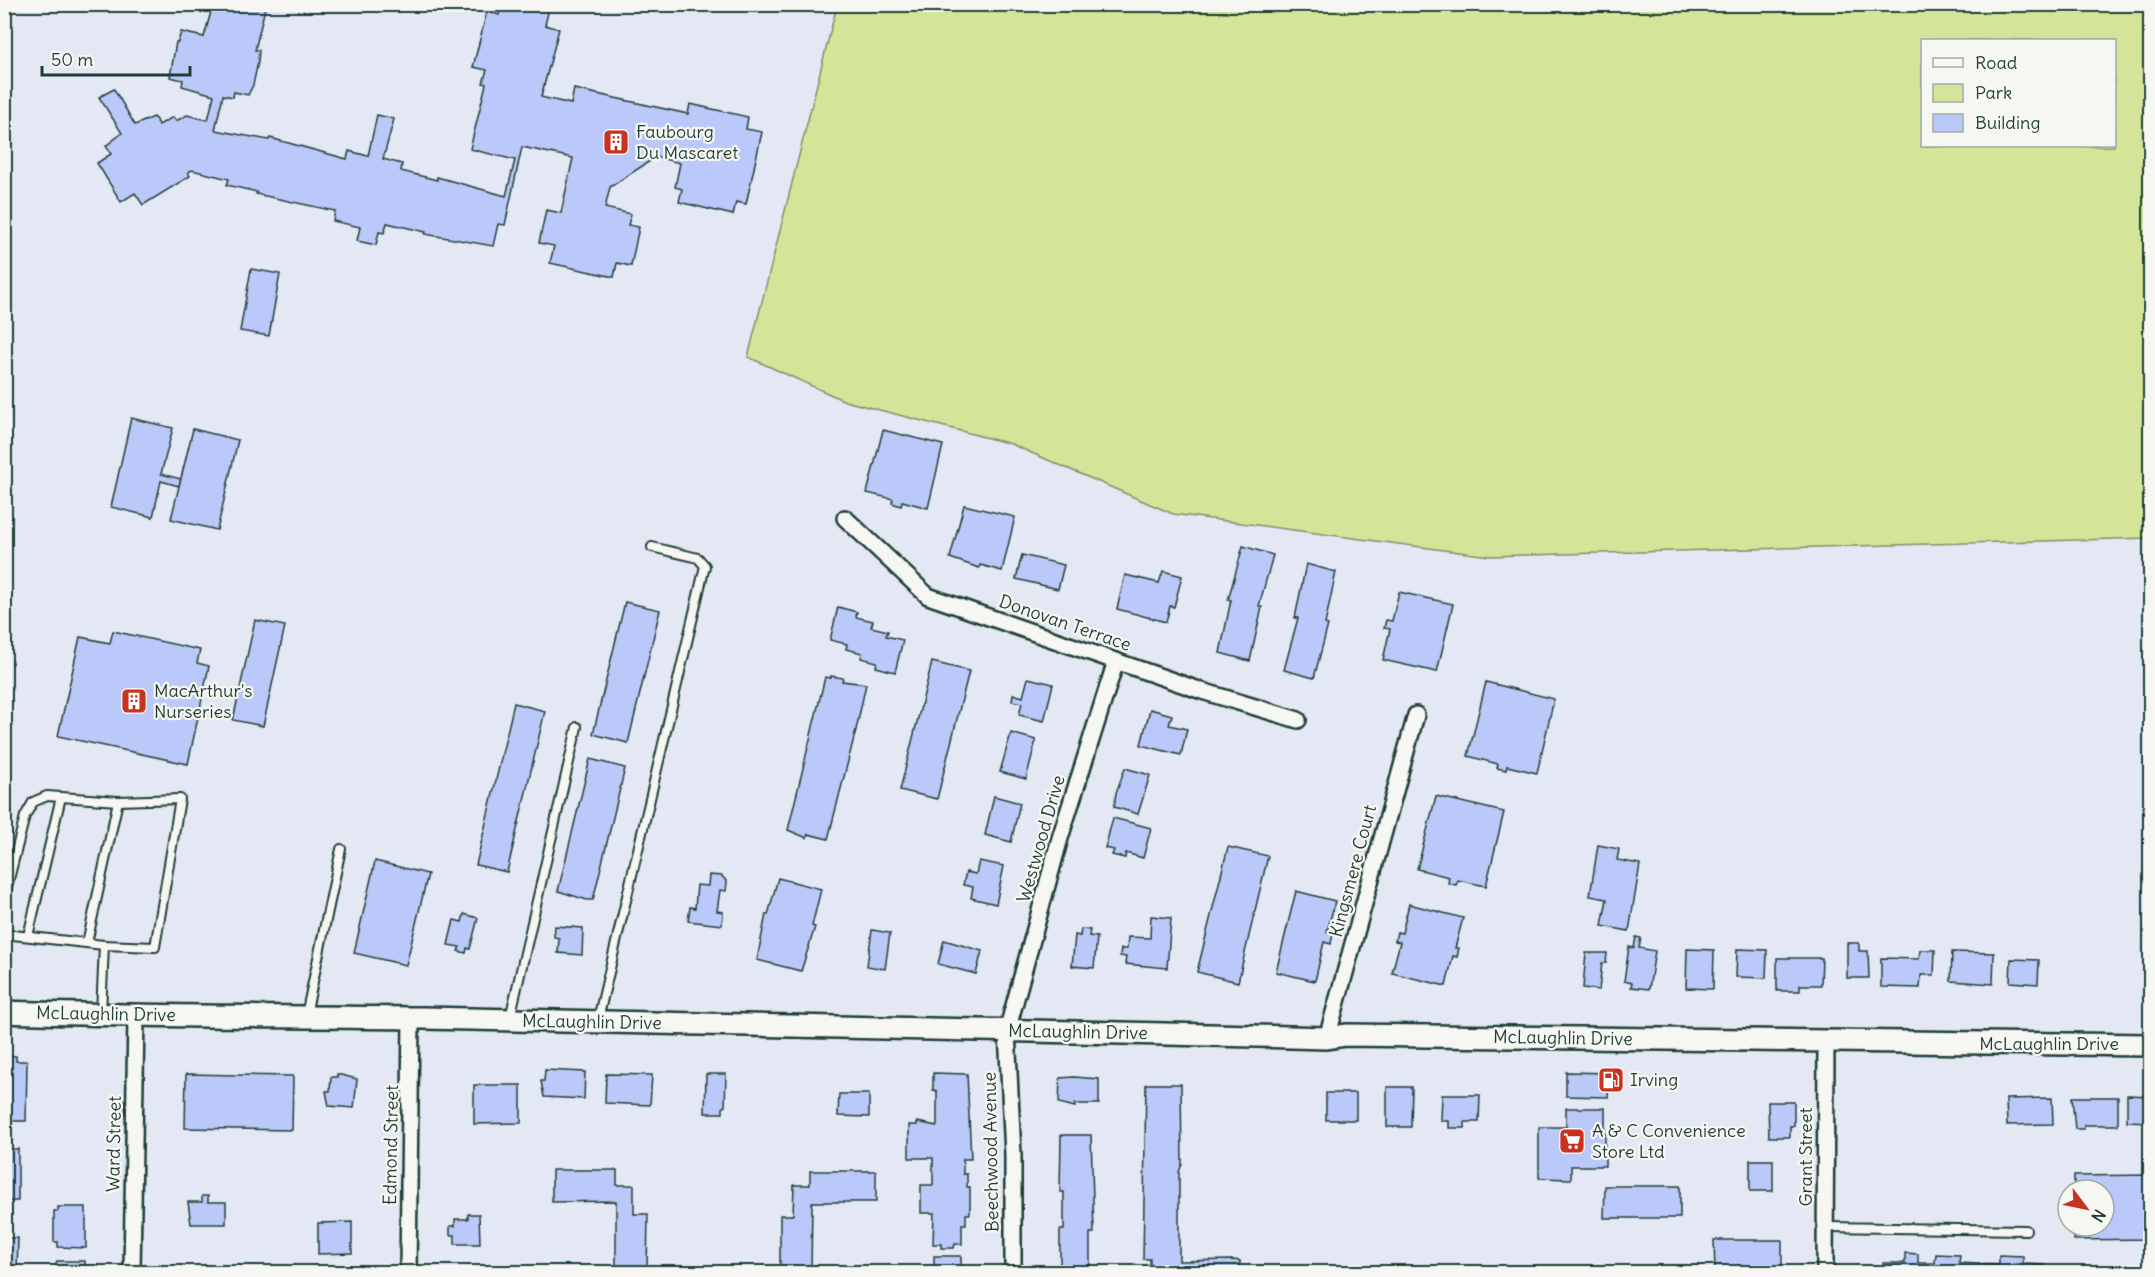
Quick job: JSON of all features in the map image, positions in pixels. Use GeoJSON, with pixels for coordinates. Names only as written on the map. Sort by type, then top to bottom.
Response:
{"type":"FeatureCollection","features":[{"type":"Feature","properties":{"kind":"main road","name":"McLaughlin Drive"},"geometry":{"type":"LineString","coordinates":[[4,1012],[136,1016],[411,1018],[1327,1038],[1346,1035],[2151,1045]]}},
{"type":"Feature","properties":{"kind":"street","name":"Donovan Terrace"},"geometry":{"type":"LineString","coordinates":[[845,518],[928,596],[1116,661],[1298,720]]}},
{"type":"Feature","properties":{"kind":"street","name":"Westwood Drive"},"geometry":{"type":"LineString","coordinates":[[1007,1031],[1060,838],[1116,661]]}},
{"type":"Feature","properties":{"kind":"street","name":"Kingsmere Court"},"geometry":{"type":"LineString","coordinates":[[1327,1038],[1416,714]]}},
{"type":"Feature","properties":{"kind":"street","name":"Ward Street"},"geometry":{"type":"LineString","coordinates":[[132,1272],[136,1016]]}},
{"type":"Feature","properties":{"kind":"street","name":"Edmond Street"},"geometry":{"type":"LineString","coordinates":[[408,1272],[411,1018]]}},
{"type":"Feature","properties":{"kind":"street","name":"Beechwood Avenue"},"geometry":{"type":"LineString","coordinates":[[1007,1031],[1013,1155],[1013,1272]]}},
{"type":"Feature","properties":{"kind":"street","name":"Grant Street"},"geometry":{"type":"LineString","coordinates":[[1825,1272],[1826,1041]]}},
{"type":"Feature","properties":{"kind":"lane"},"geometry":{"type":"LineString","coordinates":[[597,1022],[705,566],[698,558],[652,547]]}},
{"type":"Feature","properties":{"kind":"lane"},"geometry":{"type":"LineString","coordinates":[[510,1020],[577,727]]}},
{"type":"Feature","properties":{"kind":"lane"},"geometry":{"type":"LineString","coordinates":[[4,899],[25,816],[33,802],[46,796],[118,801],[180,800],[155,947],[104,945],[4,934]]}},
{"type":"Feature","properties":{"kind":"lane"},"geometry":{"type":"LineString","coordinates":[[28,936],[61,797]]}},
{"type":"Feature","properties":{"kind":"lane"},"geometry":{"type":"LineString","coordinates":[[87,943],[118,801]]}},
{"type":"Feature","properties":{"kind":"lane"},"geometry":{"type":"LineString","coordinates":[[306,1017],[341,849]]}},
{"type":"Feature","properties":{"kind":"lane"},"geometry":{"type":"LineString","coordinates":[[101,1015],[104,945]]}},
{"type":"Feature","properties":{"kind":"lane"},"geometry":{"type":"LineString","coordinates":[[1825,1227],[2026,1230]]}},
{"type":"Feature","properties":{"kind":"green space"},"geometry":{"type":"Polygon","coordinates":[[[837,5],[2150,5],[2150,538],[1489,556],[1173,514],[1011,444],[845,401],[748,357],[837,5]]]}},
{"type":"Feature","properties":{"kind":"building","name":"Faubourg Du Mascaret"},"geometry":{"type":"Polygon","coordinates":[[[210,4],[266,4],[255,50],[259,50],[253,85],[248,95],[234,92],[233,97],[223,95],[215,130],[269,140],[270,138],[347,159],[349,151],[368,156],[377,115],[394,119],[383,159],[402,164],[401,171],[437,180],[437,177],[506,196],[515,160],[470,149],[486,84],[483,83],[487,70],[473,67],[487,11],[499,15],[502,4],[550,4],[545,25],[559,29],[541,97],[571,104],[574,89],[688,114],[690,104],[748,117],[746,129],[762,132],[746,204],[736,202],[733,215],[679,202],[682,189],[675,187],[680,163],[656,157],[610,187],[605,208],[631,214],[628,225],[639,227],[631,266],[617,263],[614,277],[550,263],[554,246],[539,243],[546,210],[561,213],[573,158],[522,147],[505,225],[498,224],[493,246],[425,234],[426,232],[387,223],[384,233],[379,232],[376,245],[357,241],[360,227],[333,221],[335,211],[256,194],[257,192],[227,185],[229,179],[192,170],[188,172],[190,176],[143,205],[135,193],[121,202],[97,163],[111,154],[106,146],[122,133],[99,97],[114,89],[135,125],[154,117],[159,125],[173,117],[176,121],[187,115],[208,120],[214,95],[182,86],[183,80],[170,77],[176,42],[181,32],[204,37],[212,8],[210,4]]]}},
{"type":"Feature","properties":{"kind":"building"},"geometry":{"type":"Polygon","coordinates":[[[251,269],[280,274],[269,336],[240,331],[251,269]]]}},
{"type":"Feature","properties":{"kind":"building"},"geometry":{"type":"Polygon","coordinates":[[[131,418],[173,428],[161,474],[181,479],[179,486],[161,481],[153,517],[111,507],[131,418]]]}},
{"type":"Feature","properties":{"kind":"building"},"geometry":{"type":"Polygon","coordinates":[[[193,429],[238,440],[217,530],[171,519],[193,429]]]}},
{"type":"Feature","properties":{"kind":"building"},"geometry":{"type":"Polygon","coordinates":[[[883,430],[943,445],[928,508],[902,501],[901,506],[892,503],[893,499],[867,493],[883,430]]]}},
{"type":"Feature","properties":{"kind":"building"},"geometry":{"type":"Polygon","coordinates":[[[964,505],[1015,517],[1002,571],[980,565],[979,568],[950,558],[964,505]]]}},
{"type":"Feature","properties":{"kind":"building"},"geometry":{"type":"Polygon","coordinates":[[[1243,546],[1273,555],[1259,606],[1262,607],[1250,661],[1220,653],[1231,600],[1228,600],[1243,546]]]}},
{"type":"Feature","properties":{"kind":"building"},"geometry":{"type":"Polygon","coordinates":[[[1022,555],[1064,565],[1058,589],[1016,579],[1022,555]]]}},
{"type":"Feature","properties":{"kind":"building"},"geometry":{"type":"Polygon","coordinates":[[[1306,564],[1336,572],[1325,624],[1328,625],[1314,678],[1284,670],[1298,618],[1295,618],[1306,564]]]}},
{"type":"Feature","properties":{"kind":"building"},"geometry":{"type":"Polygon","coordinates":[[[1163,571],[1182,576],[1174,607],[1170,606],[1166,622],[1117,609],[1125,575],[1159,583],[1163,571]]]}},
{"type":"Feature","properties":{"kind":"building"},"geometry":{"type":"Polygon","coordinates":[[[1399,592],[1453,604],[1437,672],[1383,660],[1390,629],[1384,628],[1386,620],[1392,621],[1399,592]]]}},
{"type":"Feature","properties":{"kind":"building"},"geometry":{"type":"Polygon","coordinates":[[[625,602],[660,610],[628,743],[593,734],[625,602]]]}},
{"type":"Feature","properties":{"kind":"building"},"geometry":{"type":"Polygon","coordinates":[[[838,607],[857,612],[856,617],[873,621],[871,627],[888,631],[886,636],[903,640],[895,672],[876,667],[877,662],[861,658],[862,653],[846,649],[847,644],[830,640],[838,607]]]}},
{"type":"Feature","properties":{"kind":"building"},"geometry":{"type":"Polygon","coordinates":[[[255,620],[285,626],[263,726],[233,720],[255,620]]]}},
{"type":"Feature","properties":{"kind":"building","name":"MacArthur's Nurseries"},"geometry":{"type":"Polygon","coordinates":[[[113,631],[200,650],[197,663],[209,666],[188,764],[58,736],[80,637],[110,643],[113,631]]]}},
{"type":"Feature","properties":{"kind":"building"},"geometry":{"type":"Polygon","coordinates":[[[932,662],[969,671],[937,799],[900,790],[932,662]]]}},
{"type":"Feature","properties":{"kind":"building"},"geometry":{"type":"Polygon","coordinates":[[[831,676],[843,678],[842,681],[866,684],[828,839],[808,834],[807,838],[788,830],[825,677],[831,678],[831,676]]]}},
{"type":"Feature","properties":{"kind":"building"},"geometry":{"type":"Polygon","coordinates":[[[1028,678],[1053,684],[1044,721],[1019,715],[1022,703],[1012,701],[1013,694],[1023,697],[1028,678]]]}},
{"type":"Feature","properties":{"kind":"building"},"geometry":{"type":"Polygon","coordinates":[[[1486,682],[1554,699],[1537,773],[1507,766],[1506,770],[1497,768],[1498,764],[1468,756],[1486,682]]]}},
{"type":"Feature","properties":{"kind":"building"},"geometry":{"type":"Polygon","coordinates":[[[514,703],[545,711],[507,872],[476,865],[514,703]]]}},
{"type":"Feature","properties":{"kind":"building"},"geometry":{"type":"Polygon","coordinates":[[[1150,709],[1172,715],[1169,725],[1187,729],[1181,755],[1141,745],[1150,709]]]}},
{"type":"Feature","properties":{"kind":"building"},"geometry":{"type":"Polygon","coordinates":[[[1011,733],[1036,740],[1026,779],[1000,772],[1011,733]]]}},
{"type":"Feature","properties":{"kind":"building"},"geometry":{"type":"Polygon","coordinates":[[[590,759],[625,768],[593,900],[587,900],[558,891],[590,759]]]}},
{"type":"Feature","properties":{"kind":"building"},"geometry":{"type":"Polygon","coordinates":[[[1125,768],[1150,775],[1138,814],[1114,807],[1116,793],[1125,768]]]}},
{"type":"Feature","properties":{"kind":"building"},"geometry":{"type":"Polygon","coordinates":[[[994,796],[1020,803],[1011,842],[985,835],[994,796]]]}},
{"type":"Feature","properties":{"kind":"building"},"geometry":{"type":"Polygon","coordinates":[[[1436,796],[1504,812],[1486,886],[1458,880],[1456,885],[1448,883],[1449,877],[1417,869],[1436,796]]]}},
{"type":"Feature","properties":{"kind":"building"},"geometry":{"type":"Polygon","coordinates":[[[1113,818],[1151,828],[1143,858],[1126,853],[1125,858],[1112,855],[1114,850],[1105,848],[1113,818]]]}},
{"type":"Feature","properties":{"kind":"building"},"geometry":{"type":"Polygon","coordinates":[[[1598,845],[1619,849],[1617,860],[1640,864],[1629,931],[1602,926],[1607,899],[1590,896],[1598,845]]]}},
{"type":"Feature","properties":{"kind":"building"},"geometry":{"type":"Polygon","coordinates":[[[1228,847],[1268,856],[1238,982],[1197,972],[1228,847]]]}},
{"type":"Feature","properties":{"kind":"building"},"geometry":{"type":"Polygon","coordinates":[[[375,861],[428,874],[406,965],[354,953],[375,861]]]}},
{"type":"Feature","properties":{"kind":"building"},"geometry":{"type":"Polygon","coordinates":[[[979,861],[1004,866],[996,904],[971,898],[973,887],[963,885],[966,872],[976,874],[979,861]]]}},
{"type":"Feature","properties":{"kind":"building"},"geometry":{"type":"Polygon","coordinates":[[[709,875],[722,876],[727,882],[726,891],[720,890],[717,911],[723,912],[722,925],[688,921],[690,907],[695,908],[697,885],[708,886],[709,875]]]}},
{"type":"Feature","properties":{"kind":"building"},"geometry":{"type":"Polygon","coordinates":[[[778,878],[821,889],[812,926],[815,927],[801,971],[757,960],[766,914],[768,915],[778,878]]]}},
{"type":"Feature","properties":{"kind":"building"},"geometry":{"type":"Polygon","coordinates":[[[1296,891],[1335,901],[1327,932],[1333,933],[1331,944],[1324,942],[1315,981],[1276,972],[1296,891]]]}},
{"type":"Feature","properties":{"kind":"building"},"geometry":{"type":"Polygon","coordinates":[[[1409,904],[1463,918],[1455,948],[1459,948],[1457,957],[1453,956],[1446,986],[1392,973],[1400,942],[1395,941],[1397,932],[1402,933],[1409,904]]]}},
{"type":"Feature","properties":{"kind":"building"},"geometry":{"type":"Polygon","coordinates":[[[464,914],[478,918],[470,949],[467,948],[466,953],[458,951],[460,947],[448,945],[454,920],[462,922],[464,914]]]}},
{"type":"Feature","properties":{"kind":"building"},"geometry":{"type":"Polygon","coordinates":[[[1151,916],[1171,918],[1167,968],[1125,964],[1126,957],[1120,956],[1121,949],[1127,949],[1128,937],[1150,938],[1151,916]]]}},
{"type":"Feature","properties":{"kind":"building"},"geometry":{"type":"Polygon","coordinates":[[[555,926],[583,928],[582,955],[558,953],[559,938],[554,937],[555,926]]]}},
{"type":"Feature","properties":{"kind":"building"},"geometry":{"type":"Polygon","coordinates":[[[1081,929],[1090,930],[1089,936],[1097,937],[1094,968],[1072,966],[1075,935],[1080,936],[1081,929]]]}},
{"type":"Feature","properties":{"kind":"building"},"geometry":{"type":"Polygon","coordinates":[[[872,930],[890,933],[885,969],[867,966],[872,930]]]}},
{"type":"Feature","properties":{"kind":"building"},"geometry":{"type":"Polygon","coordinates":[[[1636,937],[1641,938],[1639,948],[1655,951],[1649,989],[1631,987],[1632,983],[1624,981],[1629,947],[1634,948],[1636,937]]]}},
{"type":"Feature","properties":{"kind":"building"},"geometry":{"type":"Polygon","coordinates":[[[944,940],[982,951],[976,974],[938,964],[944,940]]]}},
{"type":"Feature","properties":{"kind":"building"},"geometry":{"type":"Polygon","coordinates":[[[1847,943],[1859,943],[1859,951],[1868,951],[1869,978],[1847,978],[1847,943]]]}},
{"type":"Feature","properties":{"kind":"building"},"geometry":{"type":"Polygon","coordinates":[[[1687,949],[1714,950],[1713,989],[1686,988],[1687,949]]]}},
{"type":"Feature","properties":{"kind":"building"},"geometry":{"type":"Polygon","coordinates":[[[1737,949],[1767,950],[1766,978],[1736,977],[1737,949]]]}},
{"type":"Feature","properties":{"kind":"building"},"geometry":{"type":"Polygon","coordinates":[[[1920,950],[1935,950],[1934,975],[1921,975],[1920,988],[1881,987],[1881,958],[1919,959],[1920,950]]]}},
{"type":"Feature","properties":{"kind":"building"},"geometry":{"type":"Polygon","coordinates":[[[1952,952],[1994,953],[1993,984],[1951,981],[1952,952]]]}},
{"type":"Feature","properties":{"kind":"building"},"geometry":{"type":"Polygon","coordinates":[[[1586,953],[1607,953],[1606,963],[1602,963],[1599,990],[1583,988],[1586,953]]]}},
{"type":"Feature","properties":{"kind":"building"},"geometry":{"type":"Polygon","coordinates":[[[1777,958],[1822,958],[1821,985],[1800,985],[1800,991],[1777,991],[1777,958]]]}},
{"type":"Feature","properties":{"kind":"building"},"geometry":{"type":"Polygon","coordinates":[[[2011,959],[2039,960],[2038,984],[2010,982],[2011,959]]]}},
{"type":"Feature","properties":{"kind":"building"},"geometry":{"type":"Polygon","coordinates":[[[6,1056],[16,1056],[16,1061],[27,1061],[26,1121],[4,1121],[6,1056]]]}},
{"type":"Feature","properties":{"kind":"building"},"geometry":{"type":"Polygon","coordinates":[[[545,1070],[585,1072],[584,1099],[544,1097],[541,1081],[544,1081],[545,1070]]]}},
{"type":"Feature","properties":{"kind":"building"},"geometry":{"type":"Polygon","coordinates":[[[1566,1072],[1609,1073],[1608,1097],[1566,1096],[1566,1072]]]}},
{"type":"Feature","properties":{"kind":"building"},"geometry":{"type":"Polygon","coordinates":[[[933,1073],[967,1074],[971,1159],[963,1159],[963,1174],[967,1174],[967,1187],[970,1187],[970,1214],[966,1214],[966,1224],[962,1224],[962,1244],[955,1244],[954,1248],[941,1248],[941,1244],[933,1244],[934,1213],[921,1213],[921,1185],[933,1185],[933,1158],[909,1158],[909,1125],[917,1125],[917,1122],[937,1126],[937,1091],[933,1090],[933,1073]]]}},
{"type":"Feature","properties":{"kind":"building"},"geometry":{"type":"Polygon","coordinates":[[[186,1074],[293,1076],[292,1130],[185,1128],[186,1074]]]}},
{"type":"Feature","properties":{"kind":"building"},"geometry":{"type":"Polygon","coordinates":[[[337,1074],[357,1079],[354,1108],[329,1106],[326,1091],[330,1091],[331,1077],[337,1077],[337,1074]]]}},
{"type":"Feature","properties":{"kind":"building"},"geometry":{"type":"Polygon","coordinates":[[[606,1074],[652,1075],[650,1105],[605,1103],[606,1074]]]}},
{"type":"Feature","properties":{"kind":"building"},"geometry":{"type":"Polygon","coordinates":[[[706,1074],[726,1074],[723,1113],[705,1113],[706,1074]]]}},
{"type":"Feature","properties":{"kind":"building"},"geometry":{"type":"Polygon","coordinates":[[[1060,1078],[1099,1079],[1099,1104],[1075,1104],[1075,1107],[1059,1103],[1060,1078]]]}},
{"type":"Feature","properties":{"kind":"building"},"geometry":{"type":"Polygon","coordinates":[[[1146,1084],[1181,1084],[1182,1164],[1179,1172],[1179,1261],[1240,1261],[1240,1272],[1150,1272],[1150,1259],[1143,1259],[1146,1084]]]}},
{"type":"Feature","properties":{"kind":"building"},"geometry":{"type":"Polygon","coordinates":[[[474,1085],[521,1085],[521,1123],[474,1124],[474,1085]]]}},
{"type":"Feature","properties":{"kind":"building"},"geometry":{"type":"Polygon","coordinates":[[[1387,1087],[1412,1087],[1411,1127],[1387,1127],[1387,1087]]]}},
{"type":"Feature","properties":{"kind":"building"},"geometry":{"type":"Polygon","coordinates":[[[1326,1093],[1356,1093],[1356,1120],[1326,1120],[1326,1093]]]}},
{"type":"Feature","properties":{"kind":"building"},"geometry":{"type":"Polygon","coordinates":[[[839,1094],[869,1094],[869,1117],[838,1116],[839,1094]]]}},
{"type":"Feature","properties":{"kind":"building"},"geometry":{"type":"Polygon","coordinates":[[[1442,1095],[1480,1095],[1479,1122],[1465,1122],[1465,1128],[1449,1128],[1449,1121],[1441,1121],[1442,1095]]]}},
{"type":"Feature","properties":{"kind":"building"},"geometry":{"type":"Polygon","coordinates":[[[2127,1095],[2150,1096],[2150,1122],[2127,1121],[2127,1095]]]}},
{"type":"Feature","properties":{"kind":"building"},"geometry":{"type":"Polygon","coordinates":[[[2072,1097],[2118,1097],[2118,1125],[2084,1125],[2084,1129],[2075,1129],[2072,1097]]]}},
{"type":"Feature","properties":{"kind":"building"},"geometry":{"type":"Polygon","coordinates":[[[2052,1098],[2053,1124],[2007,1125],[2006,1099],[2052,1098]]]}},
{"type":"Feature","properties":{"kind":"building"},"geometry":{"type":"Polygon","coordinates":[[[1768,1102],[1794,1102],[1794,1126],[1790,1126],[1790,1137],[1769,1137],[1768,1102]]]}},
{"type":"Feature","properties":{"kind":"building","name":"A & C Convenience Store Ltd"},"geometry":{"type":"Polygon","coordinates":[[[1566,1108],[1605,1108],[1605,1166],[1571,1166],[1571,1179],[1539,1178],[1539,1127],[1566,1127],[1566,1108]]]}},
{"type":"Feature","properties":{"kind":"building"},"geometry":{"type":"Polygon","coordinates":[[[1061,1135],[1091,1135],[1094,1233],[1090,1233],[1090,1272],[1060,1272],[1060,1230],[1064,1230],[1064,1192],[1060,1192],[1061,1135]]]}},
{"type":"Feature","properties":{"kind":"building"},"geometry":{"type":"Polygon","coordinates":[[[4,1149],[18,1149],[18,1201],[4,1201],[4,1149]]]}},
{"type":"Feature","properties":{"kind":"building"},"geometry":{"type":"Polygon","coordinates":[[[1750,1160],[1773,1160],[1773,1191],[1750,1191],[1750,1160]]]}},
{"type":"Feature","properties":{"kind":"building"},"geometry":{"type":"Polygon","coordinates":[[[552,1170],[617,1170],[617,1185],[634,1185],[634,1214],[648,1214],[647,1272],[616,1272],[616,1201],[552,1202],[552,1170]]]}},
{"type":"Feature","properties":{"kind":"building"},"geometry":{"type":"Polygon","coordinates":[[[810,1171],[876,1171],[876,1202],[812,1202],[811,1272],[780,1272],[780,1215],[793,1215],[794,1185],[810,1185],[810,1171]]]}},
{"type":"Feature","properties":{"kind":"building"},"geometry":{"type":"Polygon","coordinates":[[[2150,1175],[2150,1239],[2074,1240],[2074,1238],[2116,1238],[2116,1178],[2074,1178],[2074,1176],[2150,1175]]]}},
{"type":"Feature","properties":{"kind":"building"},"geometry":{"type":"Polygon","coordinates":[[[1605,1186],[1680,1186],[1680,1218],[1604,1218],[1605,1186]]]}},
{"type":"Feature","properties":{"kind":"building"},"geometry":{"type":"Polygon","coordinates":[[[202,1196],[208,1196],[208,1202],[226,1202],[226,1224],[191,1224],[188,1202],[202,1202],[202,1196]]]}},
{"type":"Feature","properties":{"kind":"building"},"geometry":{"type":"Polygon","coordinates":[[[58,1207],[86,1207],[86,1248],[58,1247],[58,1242],[54,1242],[54,1211],[58,1211],[58,1207]]]}},
{"type":"Feature","properties":{"kind":"building"},"geometry":{"type":"Polygon","coordinates":[[[468,1214],[479,1214],[480,1244],[455,1244],[455,1235],[450,1235],[450,1226],[455,1226],[455,1219],[468,1219],[468,1214]]]}},
{"type":"Feature","properties":{"kind":"building"},"geometry":{"type":"Polygon","coordinates":[[[352,1222],[352,1253],[318,1254],[318,1223],[352,1222]]]}},
{"type":"Feature","properties":{"kind":"building"},"geometry":{"type":"Polygon","coordinates":[[[4,1238],[18,1238],[17,1272],[4,1272],[4,1238]]]}},
{"type":"Feature","properties":{"kind":"building"},"geometry":{"type":"Polygon","coordinates":[[[1714,1240],[1782,1240],[1782,1272],[1715,1272],[1714,1240]]]}},
{"type":"Feature","properties":{"kind":"building"},"geometry":{"type":"Polygon","coordinates":[[[1905,1253],[1918,1254],[1918,1263],[1935,1263],[1936,1254],[1960,1255],[1959,1263],[1999,1265],[1999,1255],[2023,1256],[2023,1264],[2044,1265],[2044,1272],[1883,1272],[1883,1263],[1905,1263],[1905,1253]]]}},
{"type":"Feature","properties":{"kind":"building"},"geometry":{"type":"Polygon","coordinates":[[[934,1256],[961,1256],[961,1272],[934,1272],[934,1256]]]}},
{"type":"Feature","properties":{"kind":"building"},"geometry":{"type":"Polygon","coordinates":[[[57,1261],[85,1261],[85,1272],[54,1272],[57,1261]]]}},
{"type":"Feature","properties":{"kind":"place","name":"Faubourg Du Mascaret"},"geometry":{"type":"Point","coordinates":[616,142]}},
{"type":"Feature","properties":{"kind":"place","name":"MacArthur's Nurseries"},"geometry":{"type":"Point","coordinates":[134,701]}},
{"type":"Feature","properties":{"kind":"place","name":"Irving"},"geometry":{"type":"Point","coordinates":[1611,1080]}},
{"type":"Feature","properties":{"kind":"place","name":"A & C Convenience Store Ltd"},"geometry":{"type":"Point","coordinates":[1572,1141]}}]}
